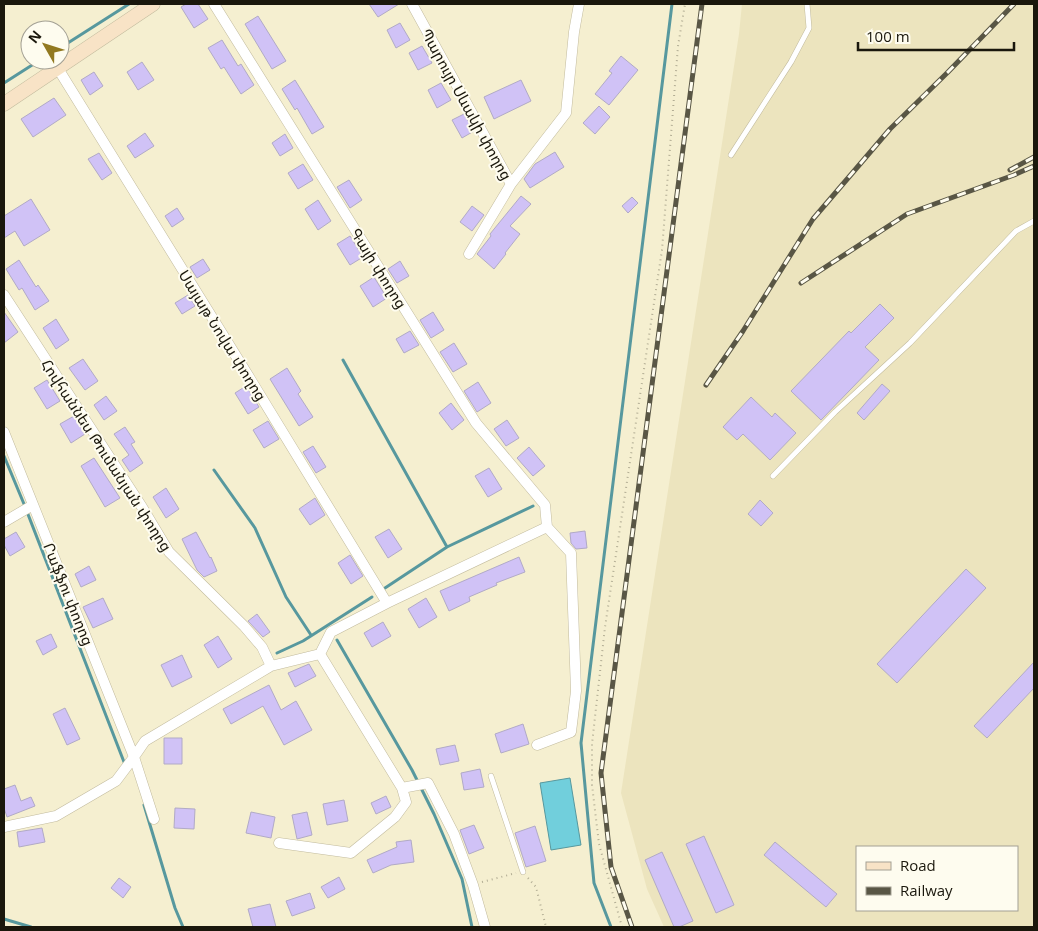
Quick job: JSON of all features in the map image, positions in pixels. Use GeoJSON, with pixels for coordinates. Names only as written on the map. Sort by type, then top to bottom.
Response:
{"type":"FeatureCollection","features":[{"type":"Feature","properties":{"kind":"main road"},"geometry":{"type":"LineString","coordinates":[[70,58],[153,4]]}},
{"type":"Feature","properties":{"kind":"main road"},"geometry":{"type":"LineString","coordinates":[[4,104],[53,70]]}},
{"type":"Feature","properties":{"kind":"street","name":"Գայի փողոց"},"geometry":{"type":"LineString","coordinates":[[214,4],[476,423],[545,505],[547,527]]}},
{"type":"Feature","properties":{"kind":"street","name":"Պարույր Սևակի փողոց"},"geometry":{"type":"LineString","coordinates":[[412,4],[511,184],[469,254]]}},
{"type":"Feature","properties":{"kind":"street"},"geometry":{"type":"LineString","coordinates":[[511,184],[566,113],[574,32],[579,4]]}},
{"type":"Feature","properties":{"kind":"street","name":"Սայաթ Նովա փողոց"},"geometry":{"type":"LineString","coordinates":[[59,70],[387,604]]}},
{"type":"Feature","properties":{"kind":"street","name":"Հովհաննես Թումանյան փողոց"},"geometry":{"type":"LineString","coordinates":[[4,296],[142,507],[169,552],[244,626],[262,647],[271,666]]}},
{"type":"Feature","properties":{"kind":"street","name":"Րաֆֆու փողոց"},"geometry":{"type":"LineString","coordinates":[[4,432],[28,508],[134,756],[154,819]]}},
{"type":"Feature","properties":{"kind":"street"},"geometry":{"type":"LineString","coordinates":[[4,522],[28,508]]}},
{"type":"Feature","properties":{"kind":"street"},"geometry":{"type":"LineString","coordinates":[[4,828],[56,816],[116,782],[145,741],[271,666],[320,654],[331,632],[547,527],[571,553],[576,691],[571,732],[537,745]]}},
{"type":"Feature","properties":{"kind":"street"},"geometry":{"type":"LineString","coordinates":[[279,843],[351,853],[394,817],[406,802],[402,788],[320,654]]}},
{"type":"Feature","properties":{"kind":"street"},"geometry":{"type":"LineString","coordinates":[[402,788],[428,783],[454,834],[485,927]]}},
{"type":"Feature","properties":{"kind":"lane"},"geometry":{"type":"LineString","coordinates":[[731,155],[790,62],[809,28],[807,4]]}},
{"type":"Feature","properties":{"kind":"lane"},"geometry":{"type":"LineString","coordinates":[[773,476],[835,412],[910,343],[1016,232],[1034,221]]}},
{"type":"Feature","properties":{"kind":"lane"},"geometry":{"type":"LineString","coordinates":[[491,776],[523,872]]}},
{"type":"Feature","properties":{"kind":"path"},"geometry":{"type":"LineString","coordinates":[[622,927],[599,844],[592,785],[592,744],[605,626],[662,250],[678,46],[685,4]]}},
{"type":"Feature","properties":{"kind":"path"},"geometry":{"type":"LineString","coordinates":[[472,884],[523,872],[536,888],[546,927]]}},
{"type":"Feature","properties":{"kind":"shaded area"},"geometry":{"type":"Polygon","coordinates":[[[742,4],[1034,4],[1034,927],[664,927],[647,889],[621,793],[739,34],[742,4]]]}},
{"type":"Feature","properties":{"kind":"water"},"geometry":{"type":"Polygon","coordinates":[[[570,778],[581,845],[551,850],[540,783],[570,778]]]}},
{"type":"Feature","properties":{"kind":"building"},"geometry":{"type":"Polygon","coordinates":[[[186,4],[198,4],[208,19],[194,28],[181,7],[186,4]]]}},
{"type":"Feature","properties":{"kind":"building"},"geometry":{"type":"Polygon","coordinates":[[[369,4],[399,4],[378,17],[369,4]]]}},
{"type":"Feature","properties":{"kind":"building"},"geometry":{"type":"Polygon","coordinates":[[[258,16],[286,61],[272,69],[245,24],[258,16]]]}},
{"type":"Feature","properties":{"kind":"building"},"geometry":{"type":"Polygon","coordinates":[[[400,23],[410,40],[396,48],[387,30],[400,23]]]}},
{"type":"Feature","properties":{"kind":"building"},"geometry":{"type":"Polygon","coordinates":[[[222,40],[238,66],[241,64],[254,85],[241,94],[224,67],[221,69],[208,48],[222,40]]]}},
{"type":"Feature","properties":{"kind":"building"},"geometry":{"type":"Polygon","coordinates":[[[422,46],[432,63],[418,70],[409,53],[422,46]]]}},
{"type":"Feature","properties":{"kind":"building"},"geometry":{"type":"Polygon","coordinates":[[[621,56],[638,70],[609,105],[595,94],[612,73],[609,71],[621,56]]]}},
{"type":"Feature","properties":{"kind":"building"},"geometry":{"type":"Polygon","coordinates":[[[142,62],[154,80],[138,90],[127,72],[142,62]]]}},
{"type":"Feature","properties":{"kind":"building"},"geometry":{"type":"Polygon","coordinates":[[[94,72],[103,86],[90,95],[81,80],[94,72]]]}},
{"type":"Feature","properties":{"kind":"building"},"geometry":{"type":"Polygon","coordinates":[[[295,80],[324,127],[312,134],[297,108],[295,110],[282,89],[295,80]]]}},
{"type":"Feature","properties":{"kind":"building"},"geometry":{"type":"Polygon","coordinates":[[[521,80],[531,101],[494,119],[484,97],[521,80]]]}},
{"type":"Feature","properties":{"kind":"building"},"geometry":{"type":"Polygon","coordinates":[[[441,83],[451,100],[437,108],[428,90],[441,83]]]}},
{"type":"Feature","properties":{"kind":"building"},"geometry":{"type":"Polygon","coordinates":[[[54,98],[66,115],[33,137],[21,119],[54,98]]]}},
{"type":"Feature","properties":{"kind":"building"},"geometry":{"type":"Polygon","coordinates":[[[599,106],[610,117],[595,134],[583,123],[599,106]]]}},
{"type":"Feature","properties":{"kind":"building"},"geometry":{"type":"Polygon","coordinates":[[[464,114],[474,131],[462,138],[452,120],[464,114]]]}},
{"type":"Feature","properties":{"kind":"building"},"geometry":{"type":"Polygon","coordinates":[[[145,133],[154,146],[135,158],[127,146],[145,133]]]}},
{"type":"Feature","properties":{"kind":"building"},"geometry":{"type":"Polygon","coordinates":[[[285,134],[293,148],[280,156],[272,143],[285,134]]]}},
{"type":"Feature","properties":{"kind":"building"},"geometry":{"type":"Polygon","coordinates":[[[555,152],[564,167],[530,188],[524,179],[535,164],[555,152]]]}},
{"type":"Feature","properties":{"kind":"building"},"geometry":{"type":"Polygon","coordinates":[[[99,153],[112,173],[102,180],[88,159],[99,153]]]}},
{"type":"Feature","properties":{"kind":"building"},"geometry":{"type":"Polygon","coordinates":[[[303,164],[313,180],[298,189],[288,173],[303,164]]]}},
{"type":"Feature","properties":{"kind":"building"},"geometry":{"type":"Polygon","coordinates":[[[349,180],[362,200],[350,208],[337,187],[349,180]]]}},
{"type":"Feature","properties":{"kind":"building"},"geometry":{"type":"Polygon","coordinates":[[[521,196],[531,204],[510,226],[520,234],[494,269],[477,254],[491,236],[490,234],[521,196]]]}},
{"type":"Feature","properties":{"kind":"building"},"geometry":{"type":"Polygon","coordinates":[[[632,197],[638,203],[628,213],[622,206],[632,197]]]}},
{"type":"Feature","properties":{"kind":"building"},"geometry":{"type":"Polygon","coordinates":[[[31,199],[50,230],[24,246],[15,231],[4,238],[4,216],[31,199]]]}},
{"type":"Feature","properties":{"kind":"building"},"geometry":{"type":"Polygon","coordinates":[[[318,200],[331,221],[318,230],[305,209],[318,200]]]}},
{"type":"Feature","properties":{"kind":"building"},"geometry":{"type":"Polygon","coordinates":[[[472,206],[484,215],[472,231],[460,222],[472,206]]]}},
{"type":"Feature","properties":{"kind":"building"},"geometry":{"type":"Polygon","coordinates":[[[177,208],[184,219],[172,227],[165,216],[177,208]]]}},
{"type":"Feature","properties":{"kind":"building"},"geometry":{"type":"Polygon","coordinates":[[[350,236],[363,257],[350,265],[337,244],[350,236]]]}},
{"type":"Feature","properties":{"kind":"building"},"geometry":{"type":"Polygon","coordinates":[[[203,259],[210,270],[197,278],[190,267],[203,259]]]}},
{"type":"Feature","properties":{"kind":"building"},"geometry":{"type":"Polygon","coordinates":[[[19,260],[36,287],[38,285],[49,301],[35,310],[22,288],[19,290],[6,269],[19,260]]]}},
{"type":"Feature","properties":{"kind":"building"},"geometry":{"type":"Polygon","coordinates":[[[400,261],[409,276],[397,283],[388,269],[400,261]]]}},
{"type":"Feature","properties":{"kind":"building"},"geometry":{"type":"Polygon","coordinates":[[[374,277],[387,298],[373,307],[360,286],[374,277]]]}},
{"type":"Feature","properties":{"kind":"building"},"geometry":{"type":"Polygon","coordinates":[[[188,295],[195,306],[182,314],[175,303],[188,295]]]}},
{"type":"Feature","properties":{"kind":"building"},"geometry":{"type":"Polygon","coordinates":[[[880,304],[894,318],[865,347],[879,360],[821,420],[791,391],[849,331],[851,333],[880,304]]]}},
{"type":"Feature","properties":{"kind":"building"},"geometry":{"type":"Polygon","coordinates":[[[4,312],[18,332],[4,343],[4,312]]]}},
{"type":"Feature","properties":{"kind":"building"},"geometry":{"type":"Polygon","coordinates":[[[433,312],[444,330],[431,338],[420,320],[433,312]]]}},
{"type":"Feature","properties":{"kind":"building"},"geometry":{"type":"Polygon","coordinates":[[[56,319],[69,340],[56,349],[43,328],[56,319]]]}},
{"type":"Feature","properties":{"kind":"building"},"geometry":{"type":"Polygon","coordinates":[[[410,331],[419,345],[404,353],[396,339],[410,331]]]}},
{"type":"Feature","properties":{"kind":"building"},"geometry":{"type":"Polygon","coordinates":[[[454,343],[467,364],[453,372],[440,352],[454,343]]]}},
{"type":"Feature","properties":{"kind":"building"},"geometry":{"type":"Polygon","coordinates":[[[83,359],[98,381],[85,390],[69,368],[83,359]]]}},
{"type":"Feature","properties":{"kind":"building"},"geometry":{"type":"Polygon","coordinates":[[[287,368],[301,391],[298,394],[313,417],[299,426],[270,379],[287,368]]]}},
{"type":"Feature","properties":{"kind":"building"},"geometry":{"type":"Polygon","coordinates":[[[47,380],[60,401],[47,409],[34,388],[47,380]]]}},
{"type":"Feature","properties":{"kind":"building"},"geometry":{"type":"Polygon","coordinates":[[[478,382],[491,403],[477,412],[464,391],[478,382]]]}},
{"type":"Feature","properties":{"kind":"building"},"geometry":{"type":"Polygon","coordinates":[[[882,384],[890,391],[864,420],[857,413],[882,384]]]}},
{"type":"Feature","properties":{"kind":"building"},"geometry":{"type":"Polygon","coordinates":[[[246,386],[259,407],[248,414],[235,393],[246,386]]]}},
{"type":"Feature","properties":{"kind":"building"},"geometry":{"type":"Polygon","coordinates":[[[106,396],[117,411],[104,420],[94,405],[106,396]]]}},
{"type":"Feature","properties":{"kind":"building"},"geometry":{"type":"Polygon","coordinates":[[[751,397],[772,417],[775,413],[796,433],[770,460],[743,434],[737,440],[723,427],[751,397]]]}},
{"type":"Feature","properties":{"kind":"building"},"geometry":{"type":"Polygon","coordinates":[[[451,403],[464,420],[452,430],[439,413],[451,403]]]}},
{"type":"Feature","properties":{"kind":"building"},"geometry":{"type":"Polygon","coordinates":[[[74,416],[85,434],[71,443],[60,424],[74,416]]]}},
{"type":"Feature","properties":{"kind":"building"},"geometry":{"type":"Polygon","coordinates":[[[507,420],[519,438],[506,446],[494,429],[507,420]]]}},
{"type":"Feature","properties":{"kind":"building"},"geometry":{"type":"Polygon","coordinates":[[[268,421],[279,439],[264,448],[253,430],[268,421]]]}},
{"type":"Feature","properties":{"kind":"building"},"geometry":{"type":"Polygon","coordinates":[[[125,427],[135,442],[131,444],[143,463],[130,472],[122,460],[129,455],[114,434],[125,427]]]}},
{"type":"Feature","properties":{"kind":"building"},"geometry":{"type":"Polygon","coordinates":[[[313,446],[326,467],[316,473],[303,452],[313,446]]]}},
{"type":"Feature","properties":{"kind":"building"},"geometry":{"type":"Polygon","coordinates":[[[529,447],[545,466],[533,476],[517,458],[529,447]]]}},
{"type":"Feature","properties":{"kind":"building"},"geometry":{"type":"Polygon","coordinates":[[[94,458],[120,498],[105,507],[81,466],[94,458]]]}},
{"type":"Feature","properties":{"kind":"building"},"geometry":{"type":"Polygon","coordinates":[[[489,468],[502,489],[488,497],[475,476],[489,468]]]}},
{"type":"Feature","properties":{"kind":"building"},"geometry":{"type":"Polygon","coordinates":[[[166,488],[179,509],[166,518],[153,497],[166,488]]]}},
{"type":"Feature","properties":{"kind":"building"},"geometry":{"type":"Polygon","coordinates":[[[315,498],[325,515],[310,525],[299,509],[315,498]]]}},
{"type":"Feature","properties":{"kind":"building"},"geometry":{"type":"Polygon","coordinates":[[[760,500],[773,513],[761,526],[748,514],[760,500]]]}},
{"type":"Feature","properties":{"kind":"building"},"geometry":{"type":"Polygon","coordinates":[[[389,529],[402,549],[388,558],[375,537],[389,529]]]}},
{"type":"Feature","properties":{"kind":"building"},"geometry":{"type":"Polygon","coordinates":[[[585,531],[587,548],[576,549],[571,543],[570,533],[585,531]]]}},
{"type":"Feature","properties":{"kind":"building"},"geometry":{"type":"Polygon","coordinates":[[[16,532],[25,547],[10,556],[4,545],[4,539],[16,532]]]}},
{"type":"Feature","properties":{"kind":"building"},"geometry":{"type":"Polygon","coordinates":[[[196,532],[217,571],[204,577],[197,570],[182,539],[196,532]]]}},
{"type":"Feature","properties":{"kind":"building"},"geometry":{"type":"Polygon","coordinates":[[[350,555],[363,576],[351,584],[338,563],[350,555]]]}},
{"type":"Feature","properties":{"kind":"building"},"geometry":{"type":"Polygon","coordinates":[[[519,557],[525,572],[496,583],[497,585],[469,597],[470,601],[449,611],[440,591],[519,557]]]}},
{"type":"Feature","properties":{"kind":"building"},"geometry":{"type":"Polygon","coordinates":[[[89,566],[96,580],[81,587],[75,574],[89,566]]]}},
{"type":"Feature","properties":{"kind":"building"},"geometry":{"type":"Polygon","coordinates":[[[966,569],[986,588],[897,683],[877,664],[966,569]]]}},
{"type":"Feature","properties":{"kind":"building"},"geometry":{"type":"Polygon","coordinates":[[[103,598],[113,619],[93,628],[83,607],[103,598]]]}},
{"type":"Feature","properties":{"kind":"building"},"geometry":{"type":"Polygon","coordinates":[[[426,598],[437,617],[419,628],[408,609],[426,598]]]}},
{"type":"Feature","properties":{"kind":"building"},"geometry":{"type":"Polygon","coordinates":[[[257,614],[270,632],[263,637],[248,621],[257,614]]]}},
{"type":"Feature","properties":{"kind":"building"},"geometry":{"type":"Polygon","coordinates":[[[383,622],[391,636],[372,647],[364,633],[383,622]]]}},
{"type":"Feature","properties":{"kind":"building"},"geometry":{"type":"Polygon","coordinates":[[[51,634],[57,647],[43,655],[36,641],[51,634]]]}},
{"type":"Feature","properties":{"kind":"building"},"geometry":{"type":"Polygon","coordinates":[[[218,636],[232,659],[218,668],[204,645],[218,636]]]}},
{"type":"Feature","properties":{"kind":"building"},"geometry":{"type":"Polygon","coordinates":[[[182,655],[192,677],[172,687],[161,665],[182,655]]]}},
{"type":"Feature","properties":{"kind":"building"},"geometry":{"type":"Polygon","coordinates":[[[1034,662],[1034,688],[987,738],[974,726],[1034,662]]]}},
{"type":"Feature","properties":{"kind":"building"},"geometry":{"type":"Polygon","coordinates":[[[309,664],[316,676],[295,687],[288,673],[309,664]]]}},
{"type":"Feature","properties":{"kind":"building"},"geometry":{"type":"Polygon","coordinates":[[[269,685],[281,710],[296,701],[312,730],[284,745],[263,706],[231,724],[223,709],[269,685]]]}},
{"type":"Feature","properties":{"kind":"building"},"geometry":{"type":"Polygon","coordinates":[[[65,708],[80,739],[67,745],[53,714],[65,708]]]}},
{"type":"Feature","properties":{"kind":"building"},"geometry":{"type":"Polygon","coordinates":[[[523,724],[529,744],[501,753],[495,734],[523,724]]]}},
{"type":"Feature","properties":{"kind":"building"},"geometry":{"type":"Polygon","coordinates":[[[164,738],[182,738],[182,764],[164,764],[164,738]]]}},
{"type":"Feature","properties":{"kind":"building"},"geometry":{"type":"Polygon","coordinates":[[[455,745],[459,761],[440,765],[436,749],[455,745]]]}},
{"type":"Feature","properties":{"kind":"building"},"geometry":{"type":"Polygon","coordinates":[[[480,769],[484,787],[464,790],[461,773],[480,769]]]}},
{"type":"Feature","properties":{"kind":"building"},"geometry":{"type":"Polygon","coordinates":[[[15,785],[21,801],[31,797],[35,806],[7,817],[4,808],[4,789],[15,785]]]}},
{"type":"Feature","properties":{"kind":"building"},"geometry":{"type":"Polygon","coordinates":[[[386,796],[391,807],[376,814],[371,803],[386,796]]]}},
{"type":"Feature","properties":{"kind":"building"},"geometry":{"type":"Polygon","coordinates":[[[344,800],[348,821],[327,825],[323,804],[344,800]]]}},
{"type":"Feature","properties":{"kind":"building"},"geometry":{"type":"Polygon","coordinates":[[[175,808],[195,809],[194,829],[174,828],[175,808]]]}},
{"type":"Feature","properties":{"kind":"building"},"geometry":{"type":"Polygon","coordinates":[[[251,812],[275,817],[271,838],[246,833],[251,812]]]}},
{"type":"Feature","properties":{"kind":"building"},"geometry":{"type":"Polygon","coordinates":[[[307,812],[312,835],[297,839],[292,815],[307,812]]]}},
{"type":"Feature","properties":{"kind":"building"},"geometry":{"type":"Polygon","coordinates":[[[474,825],[484,848],[469,854],[460,830],[474,825]]]}},
{"type":"Feature","properties":{"kind":"building"},"geometry":{"type":"Polygon","coordinates":[[[535,826],[546,861],[526,867],[515,833],[535,826]]]}},
{"type":"Feature","properties":{"kind":"building"},"geometry":{"type":"Polygon","coordinates":[[[42,828],[45,842],[19,847],[17,832],[42,828]]]}},
{"type":"Feature","properties":{"kind":"building"},"geometry":{"type":"Polygon","coordinates":[[[704,836],[734,905],[716,913],[686,844],[704,836]]]}},
{"type":"Feature","properties":{"kind":"building"},"geometry":{"type":"Polygon","coordinates":[[[411,840],[414,862],[391,865],[373,873],[367,860],[397,847],[396,842],[411,840]]]}},
{"type":"Feature","properties":{"kind":"building"},"geometry":{"type":"Polygon","coordinates":[[[775,842],[837,894],[826,907],[764,855],[775,842]]]}},
{"type":"Feature","properties":{"kind":"building"},"geometry":{"type":"Polygon","coordinates":[[[662,852],[693,921],[679,927],[674,927],[645,860],[662,852]]]}},
{"type":"Feature","properties":{"kind":"building"},"geometry":{"type":"Polygon","coordinates":[[[339,877],[345,889],[328,898],[321,887],[339,877]]]}},
{"type":"Feature","properties":{"kind":"building"},"geometry":{"type":"Polygon","coordinates":[[[119,878],[131,887],[123,898],[111,888],[119,878]]]}},
{"type":"Feature","properties":{"kind":"building"},"geometry":{"type":"Polygon","coordinates":[[[310,893],[315,908],[292,916],[286,901],[310,893]]]}},
{"type":"Feature","properties":{"kind":"building"},"geometry":{"type":"Polygon","coordinates":[[[270,904],[276,927],[253,927],[248,909],[270,904]]]}},
{"type":"Feature","properties":{"kind":"waterway"},"geometry":{"type":"LineString","coordinates":[[70,42],[129,4]]}},
{"type":"Feature","properties":{"kind":"waterway"},"geometry":{"type":"LineString","coordinates":[[611,927],[594,883],[581,743],[672,4]]}},
{"type":"Feature","properties":{"kind":"waterway"},"geometry":{"type":"LineString","coordinates":[[4,83],[24,70]]}},
{"type":"Feature","properties":{"kind":"waterway"},"geometry":{"type":"LineString","coordinates":[[343,360],[447,547]]}},
{"type":"Feature","properties":{"kind":"waterway"},"geometry":{"type":"LineString","coordinates":[[4,456],[124,762]]}},
{"type":"Feature","properties":{"kind":"waterway"},"geometry":{"type":"LineString","coordinates":[[214,470],[255,528],[286,597],[311,635]]}},
{"type":"Feature","properties":{"kind":"waterway"},"geometry":{"type":"LineString","coordinates":[[385,588],[447,547],[533,506]]}},
{"type":"Feature","properties":{"kind":"waterway"},"geometry":{"type":"LineString","coordinates":[[277,653],[303,641],[372,597]]}},
{"type":"Feature","properties":{"kind":"waterway"},"geometry":{"type":"LineString","coordinates":[[337,640],[412,770],[434,814],[462,879],[472,927]]}},
{"type":"Feature","properties":{"kind":"waterway"},"geometry":{"type":"LineString","coordinates":[[144,805],[175,908],[183,927]]}},
{"type":"Feature","properties":{"kind":"waterway"},"geometry":{"type":"LineString","coordinates":[[4,919],[31,927]]}},
{"type":"Feature","properties":{"kind":"railway"},"geometry":{"type":"LineString","coordinates":[[632,927],[611,867],[601,773],[702,4]]}},
{"type":"Feature","properties":{"kind":"railway"},"geometry":{"type":"LineString","coordinates":[[706,385],[743,331],[813,219],[890,129],[1014,4]]}},
{"type":"Feature","properties":{"kind":"railway"},"geometry":{"type":"LineString","coordinates":[[1010,170],[1034,157]]}},
{"type":"Feature","properties":{"kind":"railway"},"geometry":{"type":"LineString","coordinates":[[801,283],[907,214],[1034,166]]}}]}
